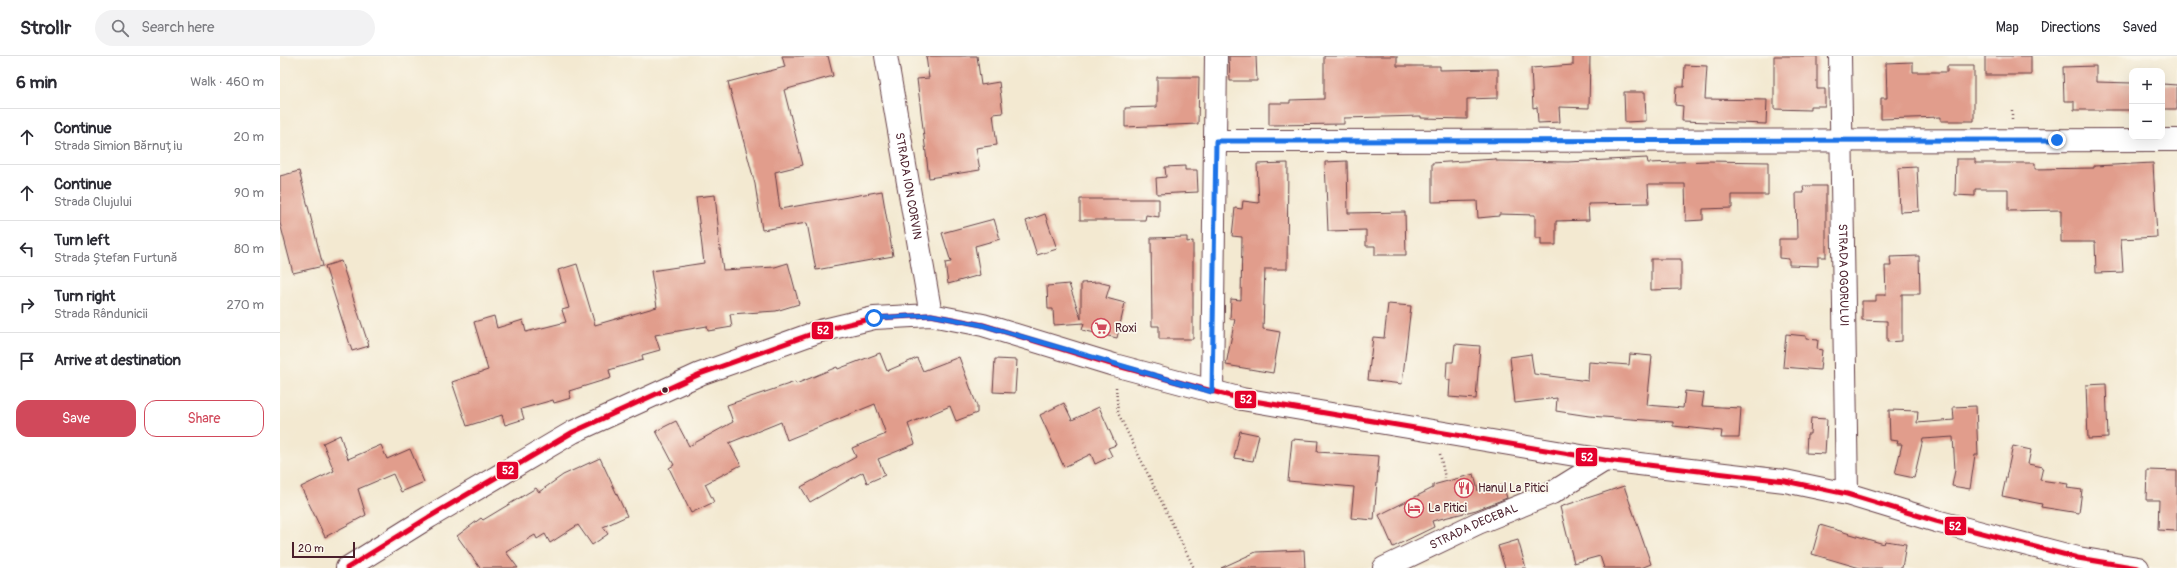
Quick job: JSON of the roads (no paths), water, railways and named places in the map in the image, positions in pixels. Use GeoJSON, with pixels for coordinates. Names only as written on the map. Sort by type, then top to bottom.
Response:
{"type":"FeatureCollection","features":[{"type":"Feature","properties":{"kind":"street","name":"STRADA ION CORVIN"},"geometry":{"type":"LineString","coordinates":[[886,56],[931,315]]}},
{"type":"Feature","properties":{"kind":"street"},"geometry":{"type":"LineString","coordinates":[[1212,392],[1216,56]]}},
{"type":"Feature","properties":{"kind":"street","name":"STRADA OGORULUI"},"geometry":{"type":"LineString","coordinates":[[1840,56],[1840,140],[1847,494]]}},
{"type":"Feature","properties":{"kind":"street"},"geometry":{"type":"LineString","coordinates":[[1216,141],[2177,140]]}},
{"type":"Feature","properties":{"kind":"street"},"geometry":{"type":"LineString","coordinates":[[347,568],[429,517],[573,432],[700,374],[820,331],[874,318],[931,315],[982,325],[1114,365],[1212,392],[1605,460],[1785,481],[1847,494],[1936,521],[2078,558],[2138,568]]}},
{"type":"Feature","properties":{"kind":"street","name":"STRADA DECEBAL"},"geometry":{"type":"LineString","coordinates":[[1384,568],[1478,524],[1552,492],[1605,460]]}},
{"type":"Feature","properties":{"kind":"place","name":"Roxi"},"geometry":{"type":"Point","coordinates":[1101,328]}},
{"type":"Feature","properties":{"kind":"place","name":"Hanul La Pitici"},"geometry":{"type":"Point","coordinates":[1464,488]}},
{"type":"Feature","properties":{"kind":"place","name":"La Pitici"},"geometry":{"type":"Point","coordinates":[1414,508]}}]}
